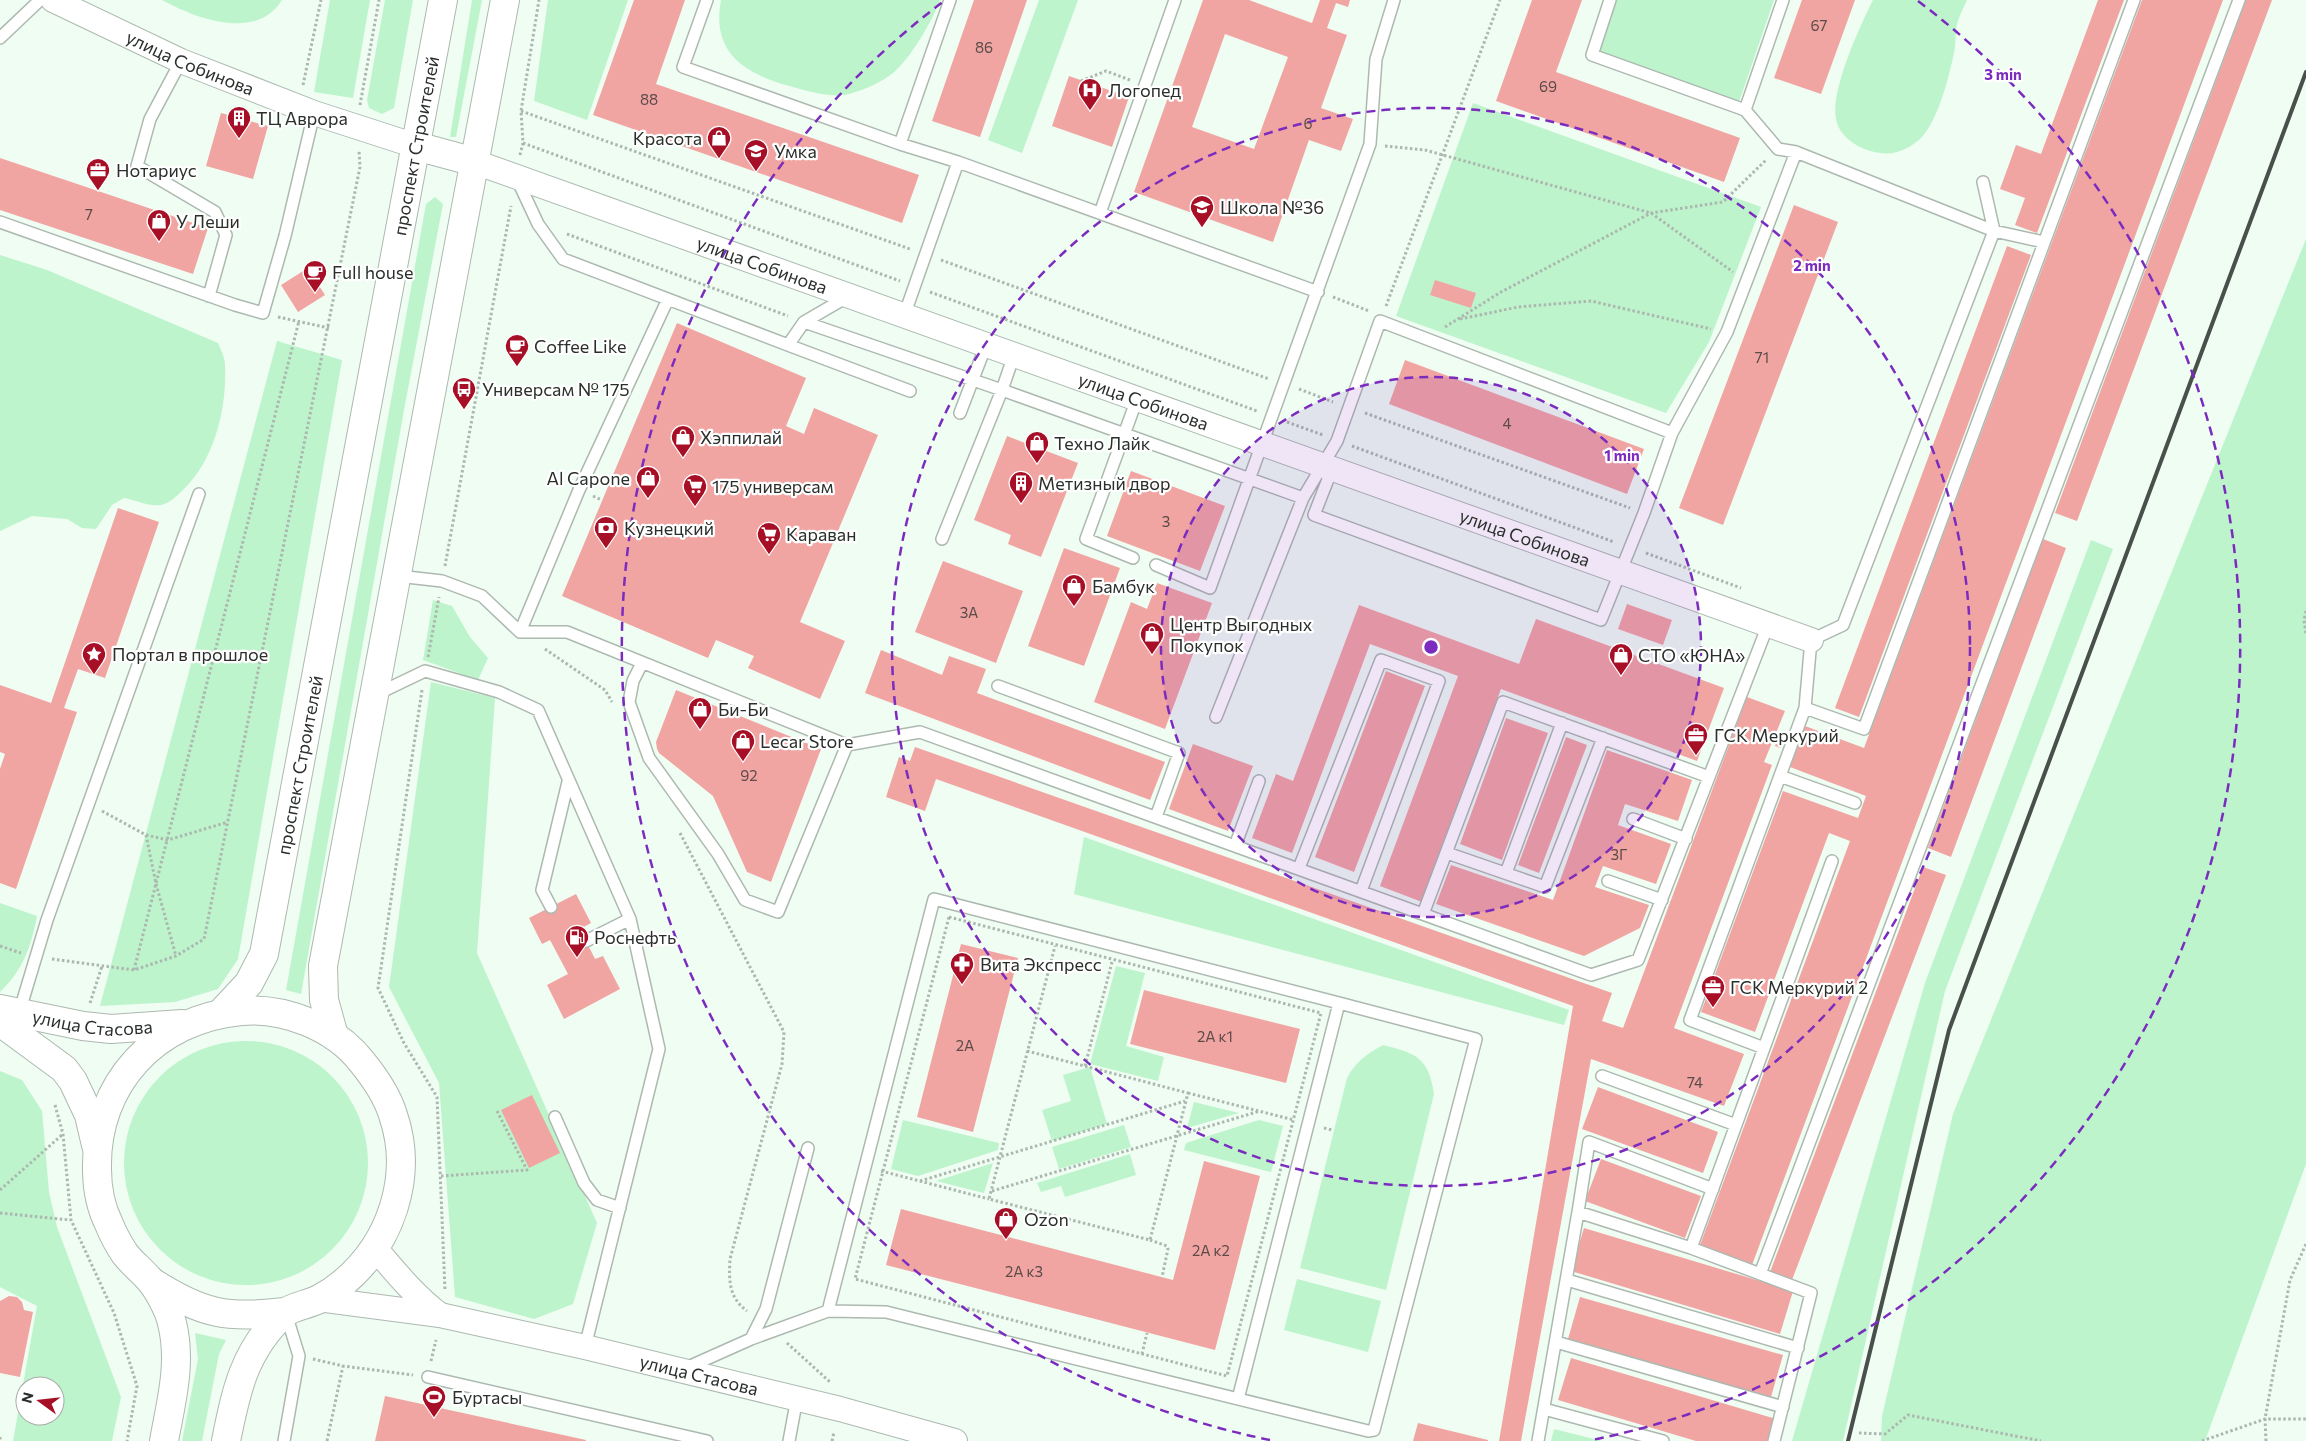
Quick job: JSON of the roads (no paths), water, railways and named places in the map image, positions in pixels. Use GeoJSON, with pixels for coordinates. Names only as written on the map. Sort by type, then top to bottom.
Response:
{"type":"FeatureCollection","features":[{"type":"Feature","properties":{"kind":"main road","name":"проспект Строителей"},"geometry":{"type":"LineString","coordinates":[[164,1441],[175,1384],[177,1354],[172,1321],[151,1281],[126,1254],[107,1222],[98,1186],[97,1149],[104,1112],[123,1076],[151,1046],[186,1024],[221,1013],[249,983],[264,954],[443,0]]}},
{"type":"Feature","properties":{"kind":"main road"},"geometry":{"type":"LineString","coordinates":[[334,1036],[324,1000],[323,966],[376,694],[505,0]]}},
{"type":"Feature","properties":{"kind":"main road"},"geometry":{"type":"LineString","coordinates":[[416,146],[475,162]]}},
{"type":"Feature","properties":{"kind":"main road"},"geometry":{"type":"LineString","coordinates":[[151,1281],[181,1300],[215,1313],[250,1316],[285,1312],[318,1299],[340,1286],[359,1269],[376,1248],[391,1218],[396,1201],[400,1184],[401,1149],[393,1115],[379,1084],[358,1056],[334,1036],[305,1021],[278,1013],[250,1010],[221,1013]]}},
{"type":"Feature","properties":{"kind":"main road","name":"улица Стасова"},"geometry":{"type":"LineString","coordinates":[[6,1015],[111,1028],[186,1024]]}},
{"type":"Feature","properties":{"kind":"main road","name":"улица Стасова"},"geometry":{"type":"LineString","coordinates":[[6,1015],[64,1069],[76,1087],[89,1115],[97,1149]]}},
{"type":"Feature","properties":{"kind":"main road"},"geometry":{"type":"LineString","coordinates":[[226,1441],[236,1391],[250,1358],[285,1312]]}},
{"type":"Feature","properties":{"kind":"street","name":"улица Собинова"},"geometry":{"type":"LineString","coordinates":[[53,0],[181,61],[306,110],[416,146]]}},
{"type":"Feature","properties":{"kind":"street","name":"улица Собинова"},"geometry":{"type":"LineString","coordinates":[[475,162],[1811,640]]}},
{"type":"Feature","properties":{"kind":"street","name":"улица Стасова"},"geometry":{"type":"LineString","coordinates":[[376,1248],[402,1281],[440,1315]]}},
{"type":"Feature","properties":{"kind":"street","name":"улица Стасова"},"geometry":{"type":"LineString","coordinates":[[318,1299],[440,1315],[585,1347],[798,1398],[954,1441]]}},
{"type":"Feature","properties":{"kind":"lane"},"geometry":{"type":"LineString","coordinates":[[0,38],[40,0]]}},
{"type":"Feature","properties":{"kind":"lane"},"geometry":{"type":"LineString","coordinates":[[707,0],[683,67],[900,144],[958,162],[1318,292]]}},
{"type":"Feature","properties":{"kind":"lane"},"geometry":{"type":"LineString","coordinates":[[900,144],[950,0]]}},
{"type":"Feature","properties":{"kind":"lane"},"geometry":{"type":"LineString","coordinates":[[1100,213],[1175,0]]}},
{"type":"Feature","properties":{"kind":"lane"},"geometry":{"type":"LineString","coordinates":[[1156,565],[1210,588],[1370,144],[1376,58],[1394,0]]}},
{"type":"Feature","properties":{"kind":"lane"},"geometry":{"type":"LineString","coordinates":[[1610,0],[1592,55],[1745,110],[1778,149],[1796,152],[1994,231],[2044,242]]}},
{"type":"Feature","properties":{"kind":"lane"},"geometry":{"type":"LineString","coordinates":[[1745,110],[1783,0]]}},
{"type":"Feature","properties":{"kind":"lane"},"geometry":{"type":"LineString","coordinates":[[1805,708],[1864,729],[2134,0]]}},
{"type":"Feature","properties":{"kind":"lane"},"geometry":{"type":"LineString","coordinates":[[1760,1274],[2239,0]]}},
{"type":"Feature","properties":{"kind":"lane"},"geometry":{"type":"LineString","coordinates":[[181,61],[150,119],[138,166],[215,212],[226,235],[209,296]]}},
{"type":"Feature","properties":{"kind":"lane"},"geometry":{"type":"LineString","coordinates":[[0,222],[209,296],[263,313],[285,236],[306,110]]}},
{"type":"Feature","properties":{"kind":"lane"},"geometry":{"type":"LineString","coordinates":[[1672,433],[1380,321],[1327,467],[1314,515],[1601,620],[1644,513],[1672,433],[1727,332],[1796,152]]}},
{"type":"Feature","properties":{"kind":"lane"},"geometry":{"type":"LineString","coordinates":[[904,316],[958,162]]}},
{"type":"Feature","properties":{"kind":"lane"},"geometry":{"type":"LineString","coordinates":[[516,177],[538,224],[563,259],[910,391]]}},
{"type":"Feature","properties":{"kind":"lane"},"geometry":{"type":"LineString","coordinates":[[1764,1048],[1690,1020],[1805,708],[1811,640],[1843,625],[1994,231],[1983,182]]}},
{"type":"Feature","properties":{"kind":"lane"},"geometry":{"type":"LineString","coordinates":[[788,345],[804,322],[849,296]]}},
{"type":"Feature","properties":{"kind":"lane"},"geometry":{"type":"LineString","coordinates":[[520,632],[579,490],[668,299]]}},
{"type":"Feature","properties":{"kind":"lane"},"geometry":{"type":"LineString","coordinates":[[804,322],[1002,390],[1303,498]]}},
{"type":"Feature","properties":{"kind":"lane"},"geometry":{"type":"LineString","coordinates":[[960,412],[974,381],[986,345]]}},
{"type":"Feature","properties":{"kind":"lane"},"geometry":{"type":"LineString","coordinates":[[942,539],[1002,390],[1014,355]]}},
{"type":"Feature","properties":{"kind":"lane"},"geometry":{"type":"LineString","coordinates":[[1132,558],[1086,540],[1137,399]]}},
{"type":"Feature","properties":{"kind":"lane"},"geometry":{"type":"LineString","coordinates":[[1216,717],[1303,498],[1327,467]]}},
{"type":"Feature","properties":{"kind":"lane"},"geometry":{"type":"LineString","coordinates":[[6,1015],[36,957],[88,803],[199,494]]}},
{"type":"Feature","properties":{"kind":"lane"},"geometry":{"type":"LineString","coordinates":[[398,576],[442,581],[482,596],[520,632],[567,632],[848,745],[920,732],[1590,975],[1638,960],[1768,625]]}},
{"type":"Feature","properties":{"kind":"lane"},"geometry":{"type":"LineString","coordinates":[[1299,868],[1381,660],[1439,681],[1361,891]]}},
{"type":"Feature","properties":{"kind":"lane"},"geometry":{"type":"LineString","coordinates":[[642,663],[633,681],[629,702],[649,758],[718,854],[745,900],[778,912],[848,745]]}},
{"type":"Feature","properties":{"kind":"lane"},"geometry":{"type":"LineString","coordinates":[[376,694],[425,671],[498,692],[538,710],[568,782],[630,919],[659,1049],[585,1347]]}},
{"type":"Feature","properties":{"kind":"lane"},"geometry":{"type":"LineString","coordinates":[[998,686],[1179,752],[1156,817]]}},
{"type":"Feature","properties":{"kind":"lane"},"geometry":{"type":"LineString","coordinates":[[1423,914],[1503,702],[1709,777]]}},
{"type":"Feature","properties":{"kind":"lane"},"geometry":{"type":"LineString","coordinates":[[1506,873],[1562,724]]}},
{"type":"Feature","properties":{"kind":"lane"},"geometry":{"type":"LineString","coordinates":[[1447,853],[1545,887],[1603,738]]}},
{"type":"Feature","properties":{"kind":"lane"},"geometry":{"type":"LineString","coordinates":[[1780,776],[1855,803]]}},
{"type":"Feature","properties":{"kind":"lane"},"geometry":{"type":"LineString","coordinates":[[551,907],[542,890],[568,782]]}},
{"type":"Feature","properties":{"kind":"lane"},"geometry":{"type":"LineString","coordinates":[[1235,846],[1259,782]]}},
{"type":"Feature","properties":{"kind":"lane"},"geometry":{"type":"LineString","coordinates":[[1632,819],[1686,838]]}},
{"type":"Feature","properties":{"kind":"lane"},"geometry":{"type":"LineString","coordinates":[[1691,1248],[1832,861]]}},
{"type":"Feature","properties":{"kind":"lane"},"geometry":{"type":"LineString","coordinates":[[1608,881],[1662,900]]}},
{"type":"Feature","properties":{"kind":"lane"},"geometry":{"type":"LineString","coordinates":[[682,1370],[774,1330],[828,1311],[886,1312],[1238,1399],[1367,1436],[1377,1428],[1476,1039],[934,899],[828,1311]]}},
{"type":"Feature","properties":{"kind":"lane"},"geometry":{"type":"LineString","coordinates":[[586,941],[630,919]]}},
{"type":"Feature","properties":{"kind":"lane"},"geometry":{"type":"LineString","coordinates":[[1238,1399],[1339,1003]]}},
{"type":"Feature","properties":{"kind":"lane"},"geometry":{"type":"LineString","coordinates":[[1602,1076],[1736,1125]]}},
{"type":"Feature","properties":{"kind":"lane"},"geometry":{"type":"LineString","coordinates":[[555,1117],[584,1182],[597,1200],[620,1208]]}},
{"type":"Feature","properties":{"kind":"lane"},"geometry":{"type":"LineString","coordinates":[[1538,1441],[1590,1142],[1713,1189]]}},
{"type":"Feature","properties":{"kind":"lane"},"geometry":{"type":"LineString","coordinates":[[751,1340],[766,1309],[808,1148]]}},
{"type":"Feature","properties":{"kind":"lane"},"geometry":{"type":"LineString","coordinates":[[1578,1212],[1691,1248],[1811,1293],[1774,1441]]}},
{"type":"Feature","properties":{"kind":"lane"},"geometry":{"type":"LineString","coordinates":[[1567,1280],[1798,1348]]}},
{"type":"Feature","properties":{"kind":"lane"},"geometry":{"type":"LineString","coordinates":[[284,1441],[299,1356],[285,1312]]}},
{"type":"Feature","properties":{"kind":"lane"},"geometry":{"type":"LineString","coordinates":[[1556,1342],[1783,1407]]}},
{"type":"Feature","properties":{"kind":"lane"},"geometry":{"type":"LineString","coordinates":[[428,1377],[707,1441]]}},
{"type":"Feature","properties":{"kind":"lane"},"geometry":{"type":"LineString","coordinates":[[789,1441],[798,1398]]}},
{"type":"Feature","properties":{"kind":"lane"},"geometry":{"type":"LineString","coordinates":[[1544,1409],[1663,1441]]}},
{"type":"Feature","properties":{"kind":"railway"},"geometry":{"type":"LineString","coordinates":[[1848,1441],[1949,1030],[2306,72]]}},
{"type":"Feature","properties":{"kind":"place","name":"Логопед"},"geometry":{"type":"Point","coordinates":[1090,111]}},
{"type":"Feature","properties":{"kind":"place","name":"ТЦ Аврора"},"geometry":{"type":"Point","coordinates":[239,139]}},
{"type":"Feature","properties":{"kind":"place","name":"Красота"},"geometry":{"type":"Point","coordinates":[719,159]}},
{"type":"Feature","properties":{"kind":"place","name":"Умка"},"geometry":{"type":"Point","coordinates":[756,172]}},
{"type":"Feature","properties":{"kind":"place","name":"Нотариус"},"geometry":{"type":"Point","coordinates":[98,191]}},
{"type":"Feature","properties":{"kind":"place","name":"Школа №36"},"geometry":{"type":"Point","coordinates":[1202,228]}},
{"type":"Feature","properties":{"kind":"place","name":"У Леши"},"geometry":{"type":"Point","coordinates":[159,242]}},
{"type":"Feature","properties":{"kind":"place","name":"Full house"},"geometry":{"type":"Point","coordinates":[315,293]}},
{"type":"Feature","properties":{"kind":"place","name":"Coffee Like"},"geometry":{"type":"Point","coordinates":[517,367]}},
{"type":"Feature","properties":{"kind":"place","name":"Универсам № 175"},"geometry":{"type":"Point","coordinates":[464,410]}},
{"type":"Feature","properties":{"kind":"place","name":"Хэппилай"},"geometry":{"type":"Point","coordinates":[683,458]}},
{"type":"Feature","properties":{"kind":"place","name":"Техно Лайк"},"geometry":{"type":"Point","coordinates":[1037,464]}},
{"type":"Feature","properties":{"kind":"place","name":"Al Capone"},"geometry":{"type":"Point","coordinates":[648,499]}},
{"type":"Feature","properties":{"kind":"place","name":"Метизный двор"},"geometry":{"type":"Point","coordinates":[1021,504]}},
{"type":"Feature","properties":{"kind":"place","name":"175 универсам"},"geometry":{"type":"Point","coordinates":[695,507]}},
{"type":"Feature","properties":{"kind":"place","name":"Кузнецкий"},"geometry":{"type":"Point","coordinates":[606,549]}},
{"type":"Feature","properties":{"kind":"place","name":"Караван"},"geometry":{"type":"Point","coordinates":[769,555]}},
{"type":"Feature","properties":{"kind":"place","name":"Бамбук"},"geometry":{"type":"Point","coordinates":[1074,607]}},
{"type":"Feature","properties":{"kind":"place","name":"Центр Выгодных Покупок"},"geometry":{"type":"Point","coordinates":[1152,655]}},
{"type":"Feature","properties":{"kind":"place","name":"Портал в прошлое"},"geometry":{"type":"Point","coordinates":[94,675]}},
{"type":"Feature","properties":{"kind":"place","name":"СТО «ЮНА»"},"geometry":{"type":"Point","coordinates":[1621,676]}},
{"type":"Feature","properties":{"kind":"place","name":"Би-Би"},"geometry":{"type":"Point","coordinates":[700,730]}},
{"type":"Feature","properties":{"kind":"place","name":"ГСК Меркурий"},"geometry":{"type":"Point","coordinates":[1696,756]}},
{"type":"Feature","properties":{"kind":"place","name":"Lecar Store"},"geometry":{"type":"Point","coordinates":[743,762]}},
{"type":"Feature","properties":{"kind":"place","name":"Роснефть"},"geometry":{"type":"Point","coordinates":[577,958]}},
{"type":"Feature","properties":{"kind":"place","name":"Вита Экспресс"},"geometry":{"type":"Point","coordinates":[962,985]}},
{"type":"Feature","properties":{"kind":"place","name":"ГСК Меркурий 2"},"geometry":{"type":"Point","coordinates":[1713,1008]}},
{"type":"Feature","properties":{"kind":"place","name":"Ozon"},"geometry":{"type":"Point","coordinates":[1006,1240]}},
{"type":"Feature","properties":{"kind":"place","name":"Буртасы"},"geometry":{"type":"Point","coordinates":[434,1418]}}]}
